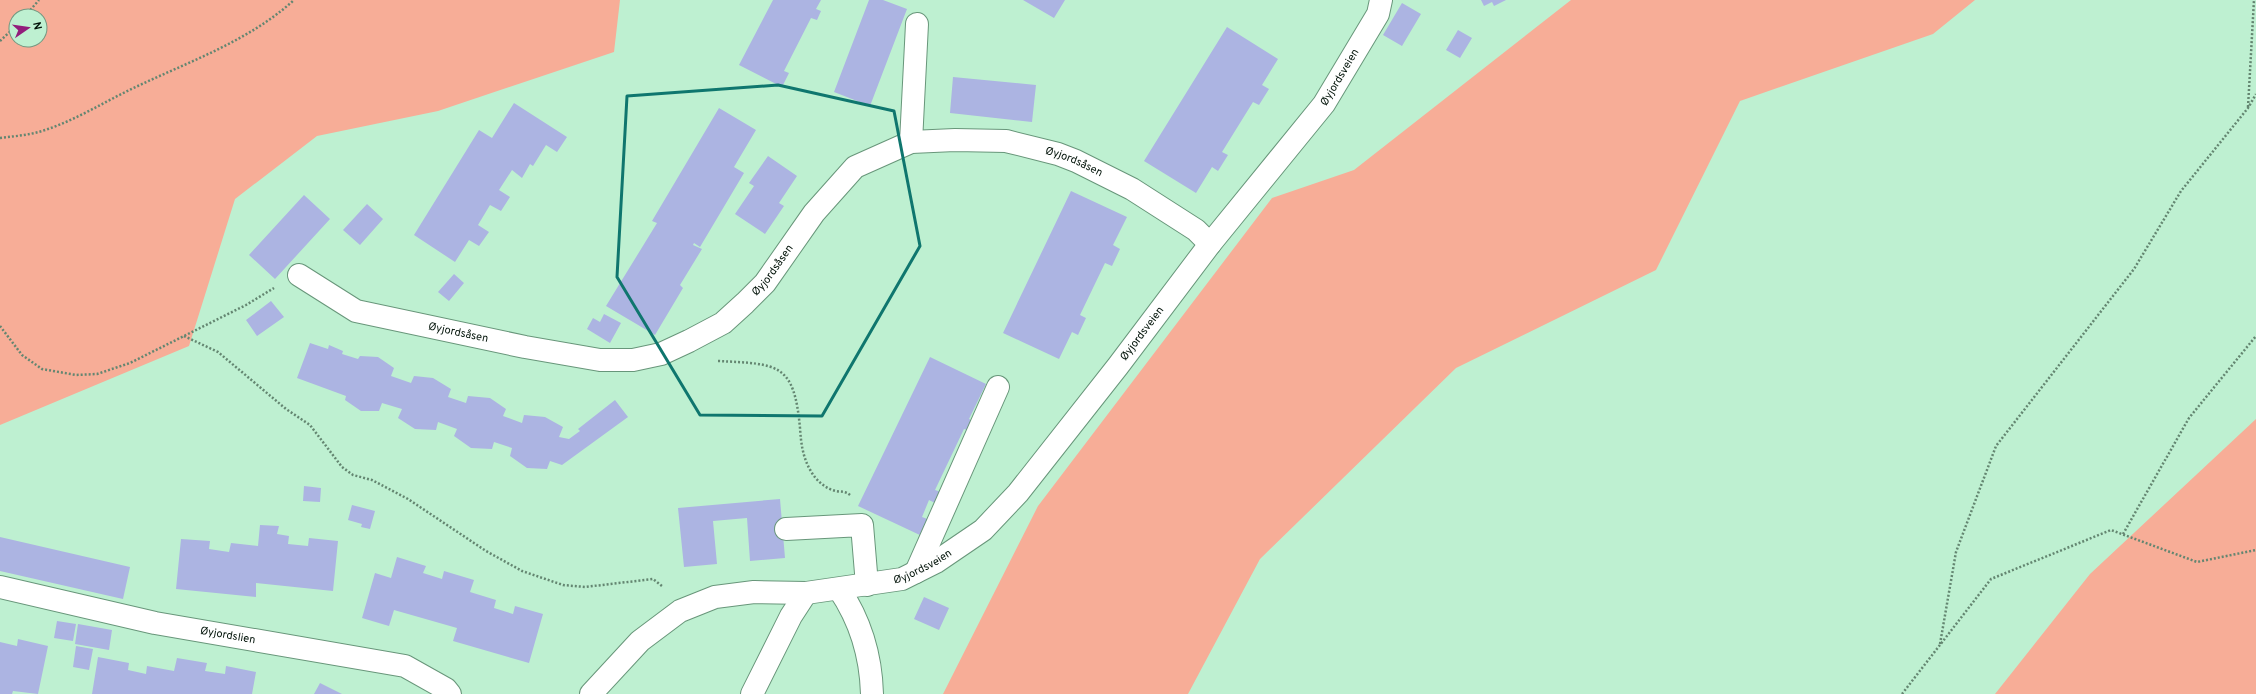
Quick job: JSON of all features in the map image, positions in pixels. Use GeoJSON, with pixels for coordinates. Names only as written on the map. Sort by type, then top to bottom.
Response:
{"type":"FeatureCollection","features":[{"type":"Feature","properties":{"kind":"street","name":"Øyjordsveien"},"geometry":{"type":"LineString","coordinates":[[591,694],[640,641],[680,611],[715,597],[754,592],[806,593],[839,590],[902,579],[936,562],[983,530],[1018,493],[1118,366],[1210,244],[1324,104],[1378,14],[1381,0]]}},
{"type":"Feature","properties":{"kind":"street"},"geometry":{"type":"LineString","coordinates":[[911,142],[917,24]]}},
{"type":"Feature","properties":{"kind":"street","name":"Øyjordsåsen"},"geometry":{"type":"LineString","coordinates":[[299,275],[356,311],[524,347],[600,360],[633,360],[661,354],[723,323],[765,283],[814,213],[855,167],[911,142],[955,140],[1006,141],[1058,154],[1098,170],[1132,189],[1196,230],[1210,244]]}},
{"type":"Feature","properties":{"kind":"street"},"geometry":{"type":"LineString","coordinates":[[916,572],[998,387]]}},
{"type":"Feature","properties":{"kind":"street"},"geometry":{"type":"LineString","coordinates":[[786,529],[862,525],[867,585]]}},
{"type":"Feature","properties":{"kind":"street","name":"Øyjordslien"},"geometry":{"type":"LineString","coordinates":[[0,587],[155,623],[405,666],[446,689],[450,694]]}},
{"type":"Feature","properties":{"kind":"street"},"geometry":{"type":"LineString","coordinates":[[839,590],[858,621],[872,678],[872,694]]}},
{"type":"Feature","properties":{"kind":"street"},"geometry":{"type":"LineString","coordinates":[[752,694],[791,616],[806,593]]}},
{"type":"Feature","properties":{"kind":"path"},"geometry":{"type":"LineString","coordinates":[[32,8],[39,0]]}},
{"type":"Feature","properties":{"kind":"path"},"geometry":{"type":"LineString","coordinates":[[0,138],[26,135],[48,129],[81,115],[139,85],[237,40],[294,0]]}},
{"type":"Feature","properties":{"kind":"path"},"geometry":{"type":"LineString","coordinates":[[2248,108],[2254,0]]}},
{"type":"Feature","properties":{"kind":"path"},"geometry":{"type":"LineString","coordinates":[[0,41],[8,34]]}},
{"type":"Feature","properties":{"kind":"path"},"geometry":{"type":"LineString","coordinates":[[1940,644],[1956,552],[1996,446],[2134,269],[2181,191],[2248,108],[2256,94]]}},
{"type":"Feature","properties":{"kind":"path"},"geometry":{"type":"LineString","coordinates":[[0,326],[22,355],[31,362],[58,373],[76,375],[97,374],[130,363],[299,275]]}},
{"type":"Feature","properties":{"kind":"path"},"geometry":{"type":"LineString","coordinates":[[184,336],[218,352],[286,408],[310,425],[342,467],[353,475],[372,480],[408,499],[486,551],[522,571],[563,585],[586,587],[653,579],[659,582],[680,611]]}},
{"type":"Feature","properties":{"kind":"path"},"geometry":{"type":"LineString","coordinates":[[2123,534],[2189,418],[2256,336]]}},
{"type":"Feature","properties":{"kind":"path"},"geometry":{"type":"LineString","coordinates":[[717,361],[766,365],[782,372],[789,378],[798,410],[801,444],[806,462],[819,482],[834,490],[848,492],[854,499],[862,525]]}},
{"type":"Feature","properties":{"kind":"path"},"geometry":{"type":"LineString","coordinates":[[1902,694],[1991,579],[2111,530],[2197,562],[2256,550]]}},
{"type":"Feature","properties":{"kind":"highlighted area"},"geometry":{"type":"Polygon","coordinates":[[[778,85],[894,111],[920,246],[822,416],[700,415],[617,277],[627,96],[778,85]]]}},
{"type":"Feature","properties":{"kind":"shaded area"},"geometry":{"type":"Polygon","coordinates":[[[0,0],[620,0],[614,52],[438,111],[317,136],[235,199],[189,346],[0,425],[0,0]]]}},
{"type":"Feature","properties":{"kind":"shaded area"},"geometry":{"type":"Polygon","coordinates":[[[1571,0],[1975,0],[1933,34],[1740,101],[1656,270],[1456,368],[1260,559],[1188,694],[943,694],[1038,506],[1272,198],[1354,170],[1571,0]]]}},
{"type":"Feature","properties":{"kind":"shaded area"},"geometry":{"type":"Polygon","coordinates":[[[2256,419],[2256,694],[1995,694],[2090,574],[2256,419]]]}},
{"type":"Feature","properties":{"kind":"building"},"geometry":{"type":"Polygon","coordinates":[[[773,0],[821,0],[816,9],[821,11],[817,20],[811,18],[784,71],[789,73],[782,87],[739,65],[773,0]]]}},
{"type":"Feature","properties":{"kind":"building"},"geometry":{"type":"Polygon","coordinates":[[[869,0],[883,0],[907,9],[870,106],[834,92],[869,0]]]}},
{"type":"Feature","properties":{"kind":"building"},"geometry":{"type":"Polygon","coordinates":[[[1023,0],[1065,0],[1054,18],[1023,0]]]}},
{"type":"Feature","properties":{"kind":"building"},"geometry":{"type":"Polygon","coordinates":[[[1481,0],[1506,0],[1494,6],[1492,2],[1484,6],[1481,0]]]}},
{"type":"Feature","properties":{"kind":"building"},"geometry":{"type":"Polygon","coordinates":[[[1402,3],[1421,14],[1402,46],[1383,35],[1402,3]]]}},
{"type":"Feature","properties":{"kind":"building"},"geometry":{"type":"Polygon","coordinates":[[[1227,27],[1278,59],[1262,85],[1269,89],[1259,105],[1253,102],[1222,152],[1228,155],[1218,171],[1212,167],[1196,193],[1144,161],[1227,27]]]}},
{"type":"Feature","properties":{"kind":"building"},"geometry":{"type":"Polygon","coordinates":[[[1458,30],[1472,38],[1460,58],[1446,50],[1458,30]]]}},
{"type":"Feature","properties":{"kind":"building"},"geometry":{"type":"Polygon","coordinates":[[[953,77],[1036,85],[1032,122],[950,113],[953,77]]]}},
{"type":"Feature","properties":{"kind":"building"},"geometry":{"type":"Polygon","coordinates":[[[514,103],[567,137],[557,152],[546,145],[533,166],[530,164],[522,178],[512,170],[499,190],[510,197],[501,211],[490,205],[478,225],[489,232],[479,246],[469,240],[455,262],[414,235],[479,130],[492,138],[514,103]]]}},
{"type":"Feature","properties":{"kind":"building"},"geometry":{"type":"Polygon","coordinates":[[[719,108],[756,130],[734,167],[744,173],[700,247],[694,243],[693,245],[702,249],[680,285],[683,288],[655,335],[606,306],[657,223],[652,221],[719,108]]]}},
{"type":"Feature","properties":{"kind":"building"},"geometry":{"type":"Polygon","coordinates":[[[768,156],[797,176],[779,203],[784,206],[765,234],[735,214],[754,186],[749,183],[768,156]]]}},
{"type":"Feature","properties":{"kind":"building"},"geometry":{"type":"Polygon","coordinates":[[[1071,191],[1127,217],[1113,245],[1120,249],[1112,266],[1105,263],[1080,315],[1086,318],[1078,335],[1072,332],[1059,359],[1003,333],[1071,191]]]}},
{"type":"Feature","properties":{"kind":"building"},"geometry":{"type":"Polygon","coordinates":[[[304,195],[330,219],[275,279],[249,255],[304,195]]]}},
{"type":"Feature","properties":{"kind":"building"},"geometry":{"type":"Polygon","coordinates":[[[367,204],[383,219],[360,245],[343,230],[367,204]]]}},
{"type":"Feature","properties":{"kind":"building"},"geometry":{"type":"Polygon","coordinates":[[[454,274],[464,283],[449,301],[438,292],[454,274]]]}},
{"type":"Feature","properties":{"kind":"building"},"geometry":{"type":"Polygon","coordinates":[[[271,301],[284,317],[257,336],[246,320],[271,301]]]}},
{"type":"Feature","properties":{"kind":"building"},"geometry":{"type":"Polygon","coordinates":[[[604,314],[621,323],[610,343],[587,329],[593,318],[600,322],[604,314]]]}},
{"type":"Feature","properties":{"kind":"building"},"geometry":{"type":"Polygon","coordinates":[[[310,343],[328,349],[329,345],[343,351],[342,354],[358,359],[360,356],[378,357],[394,368],[391,376],[411,383],[414,376],[433,378],[451,389],[448,397],[466,403],[468,396],[490,398],[506,409],[503,416],[522,423],[524,415],[545,417],[563,427],[559,437],[569,439],[580,431],[578,429],[615,400],[628,417],[562,465],[550,461],[547,469],[527,468],[510,456],[512,448],[494,442],[492,449],[471,448],[454,436],[457,429],[438,422],[436,430],[415,429],[398,418],[402,409],[382,403],[379,411],[361,411],[345,400],[346,396],[297,378],[310,343]]]}},
{"type":"Feature","properties":{"kind":"building"},"geometry":{"type":"Polygon","coordinates":[[[930,357],[986,384],[969,419],[975,422],[970,431],[964,429],[935,490],[941,492],[935,503],[929,500],[922,517],[930,520],[922,536],[858,506],[930,357]]]}},
{"type":"Feature","properties":{"kind":"building"},"geometry":{"type":"Polygon","coordinates":[[[304,486],[321,488],[320,502],[303,501],[304,486]]]}},
{"type":"Feature","properties":{"kind":"building"},"geometry":{"type":"Polygon","coordinates":[[[780,499],[785,558],[750,561],[747,518],[713,521],[717,564],[684,567],[678,508],[780,499]]]}},
{"type":"Feature","properties":{"kind":"building"},"geometry":{"type":"Polygon","coordinates":[[[352,505],[375,511],[370,529],[361,527],[362,524],[348,520],[352,505]]]}},
{"type":"Feature","properties":{"kind":"building"},"geometry":{"type":"Polygon","coordinates":[[[260,525],[279,526],[277,534],[289,536],[288,544],[308,546],[309,538],[338,541],[333,591],[256,583],[256,597],[176,589],[181,539],[210,541],[209,549],[229,552],[231,543],[258,546],[260,525]]]}},
{"type":"Feature","properties":{"kind":"building"},"geometry":{"type":"Polygon","coordinates":[[[0,537],[130,567],[123,599],[0,571],[0,537]]]}},
{"type":"Feature","properties":{"kind":"building"},"geometry":{"type":"Polygon","coordinates":[[[397,557],[426,566],[423,573],[442,579],[444,571],[474,580],[470,592],[496,600],[494,608],[513,614],[515,606],[543,614],[529,663],[453,641],[457,628],[394,610],[389,626],[362,618],[375,573],[391,578],[397,557]]]}},
{"type":"Feature","properties":{"kind":"building"},"geometry":{"type":"Polygon","coordinates":[[[924,597],[949,608],[939,630],[914,619],[924,597]]]}},
{"type":"Feature","properties":{"kind":"building"},"geometry":{"type":"Polygon","coordinates":[[[57,621],[76,624],[73,641],[54,638],[57,621]]]}},
{"type":"Feature","properties":{"kind":"building"},"geometry":{"type":"Polygon","coordinates":[[[78,624],[112,630],[109,650],[75,644],[78,624]]]}},
{"type":"Feature","properties":{"kind":"building"},"geometry":{"type":"Polygon","coordinates":[[[18,639],[48,646],[38,694],[13,691],[12,694],[0,694],[0,642],[17,646],[18,639]]]}},
{"type":"Feature","properties":{"kind":"building"},"geometry":{"type":"Polygon","coordinates":[[[76,646],[93,649],[89,670],[73,667],[76,646]]]}},
{"type":"Feature","properties":{"kind":"building"},"geometry":{"type":"Polygon","coordinates":[[[98,657],[129,663],[128,670],[146,674],[147,666],[174,671],[177,658],[207,663],[205,671],[225,674],[226,666],[256,672],[252,694],[92,694],[98,657]]]}},
{"type":"Feature","properties":{"kind":"building"},"geometry":{"type":"Polygon","coordinates":[[[320,683],[342,694],[314,694],[320,683]]]}}]}
